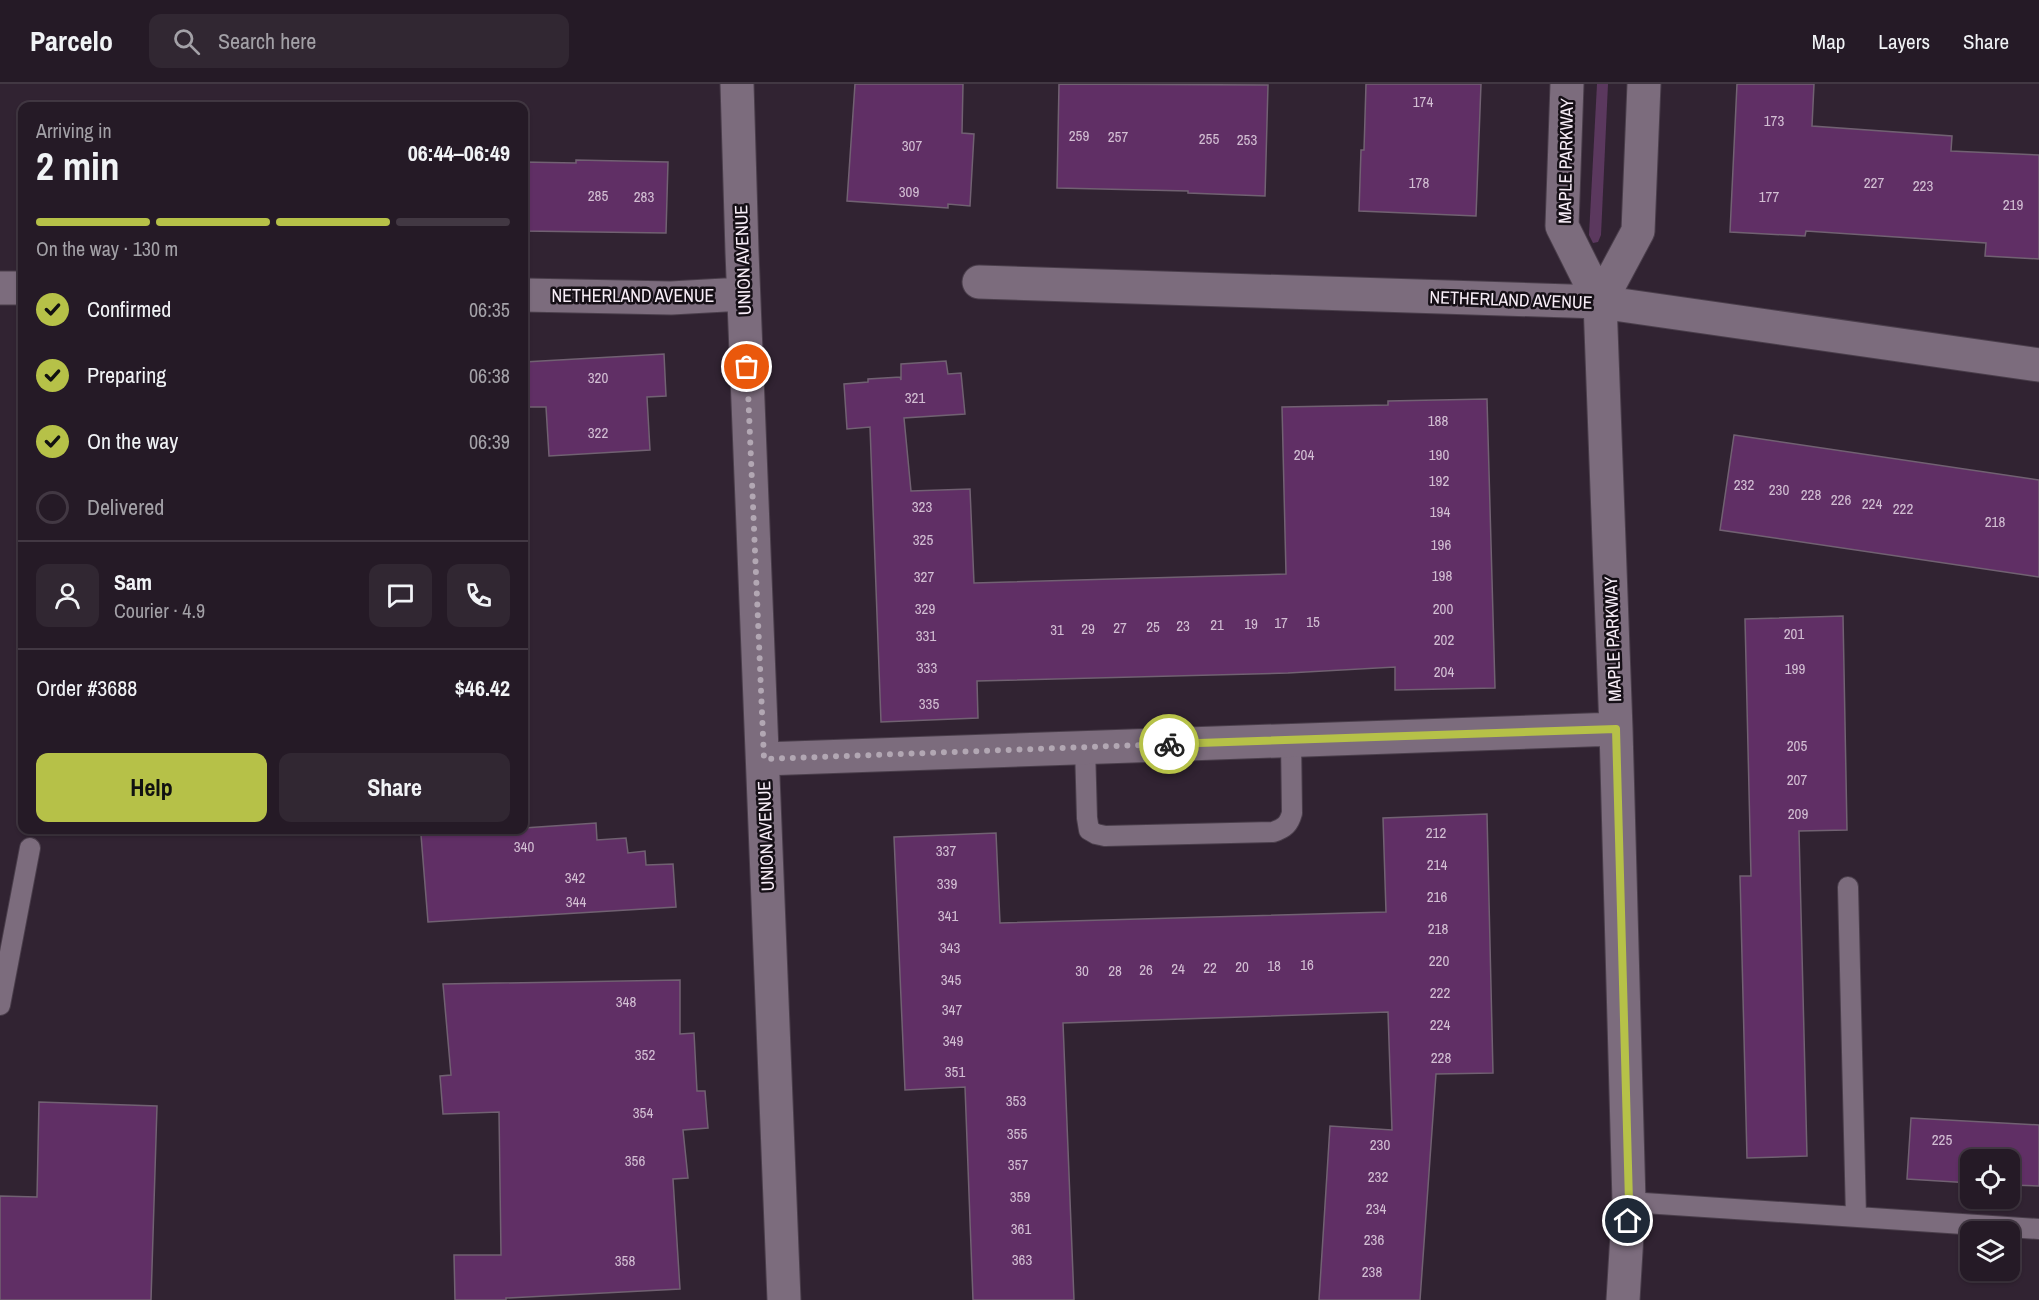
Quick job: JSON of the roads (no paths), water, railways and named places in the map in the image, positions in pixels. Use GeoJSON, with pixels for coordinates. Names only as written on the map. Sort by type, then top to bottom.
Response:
{"type":"FeatureCollection","features":[{"type":"Feature","properties":{"kind":"street","name":"UNION AVENUE"},"geometry":{"type":"LineString","coordinates":[[737,84],[743,294],[764,759],[784,1300]]}},
{"type":"Feature","properties":{"kind":"street","name":"MAPLE PARKWAY"},"geometry":{"type":"LineString","coordinates":[[1567,84],[1562,226],[1600,303],[1616,729],[1629,1202],[1623,1300]]}},
{"type":"Feature","properties":{"kind":"street","name":"MAPLE PARKWAY"},"geometry":{"type":"LineString","coordinates":[[1600,303],[1638,231],[1644,84]]}},
{"type":"Feature","properties":{"kind":"street","name":"NETHERLAND AVENUE"},"geometry":{"type":"LineString","coordinates":[[980,282],[1600,303],[2039,365]]}},
{"type":"Feature","properties":{"kind":"street"},"geometry":{"type":"LineString","coordinates":[[0,288],[18,288]]}},
{"type":"Feature","properties":{"kind":"street","name":"NETHERLAND AVENUE"},"geometry":{"type":"LineString","coordinates":[[528,295],[671,298],[743,294]]}},
{"type":"Feature","properties":{"kind":"street"},"geometry":{"type":"LineString","coordinates":[[764,759],[1616,729]]}},
{"type":"Feature","properties":{"kind":"lane"},"geometry":{"type":"LineString","coordinates":[[1085,747],[1086,818],[1089,830],[1096,834],[1105,836],[1273,832],[1289,824],[1293,813],[1291,741]]}},
{"type":"Feature","properties":{"kind":"lane"},"geometry":{"type":"LineString","coordinates":[[0,1005],[30,848]]}},
{"type":"Feature","properties":{"kind":"lane"},"geometry":{"type":"LineString","coordinates":[[1848,887],[1856,1217]]}},
{"type":"Feature","properties":{"kind":"lane"},"geometry":{"type":"LineString","coordinates":[[1629,1202],[2039,1230]]}}]}
